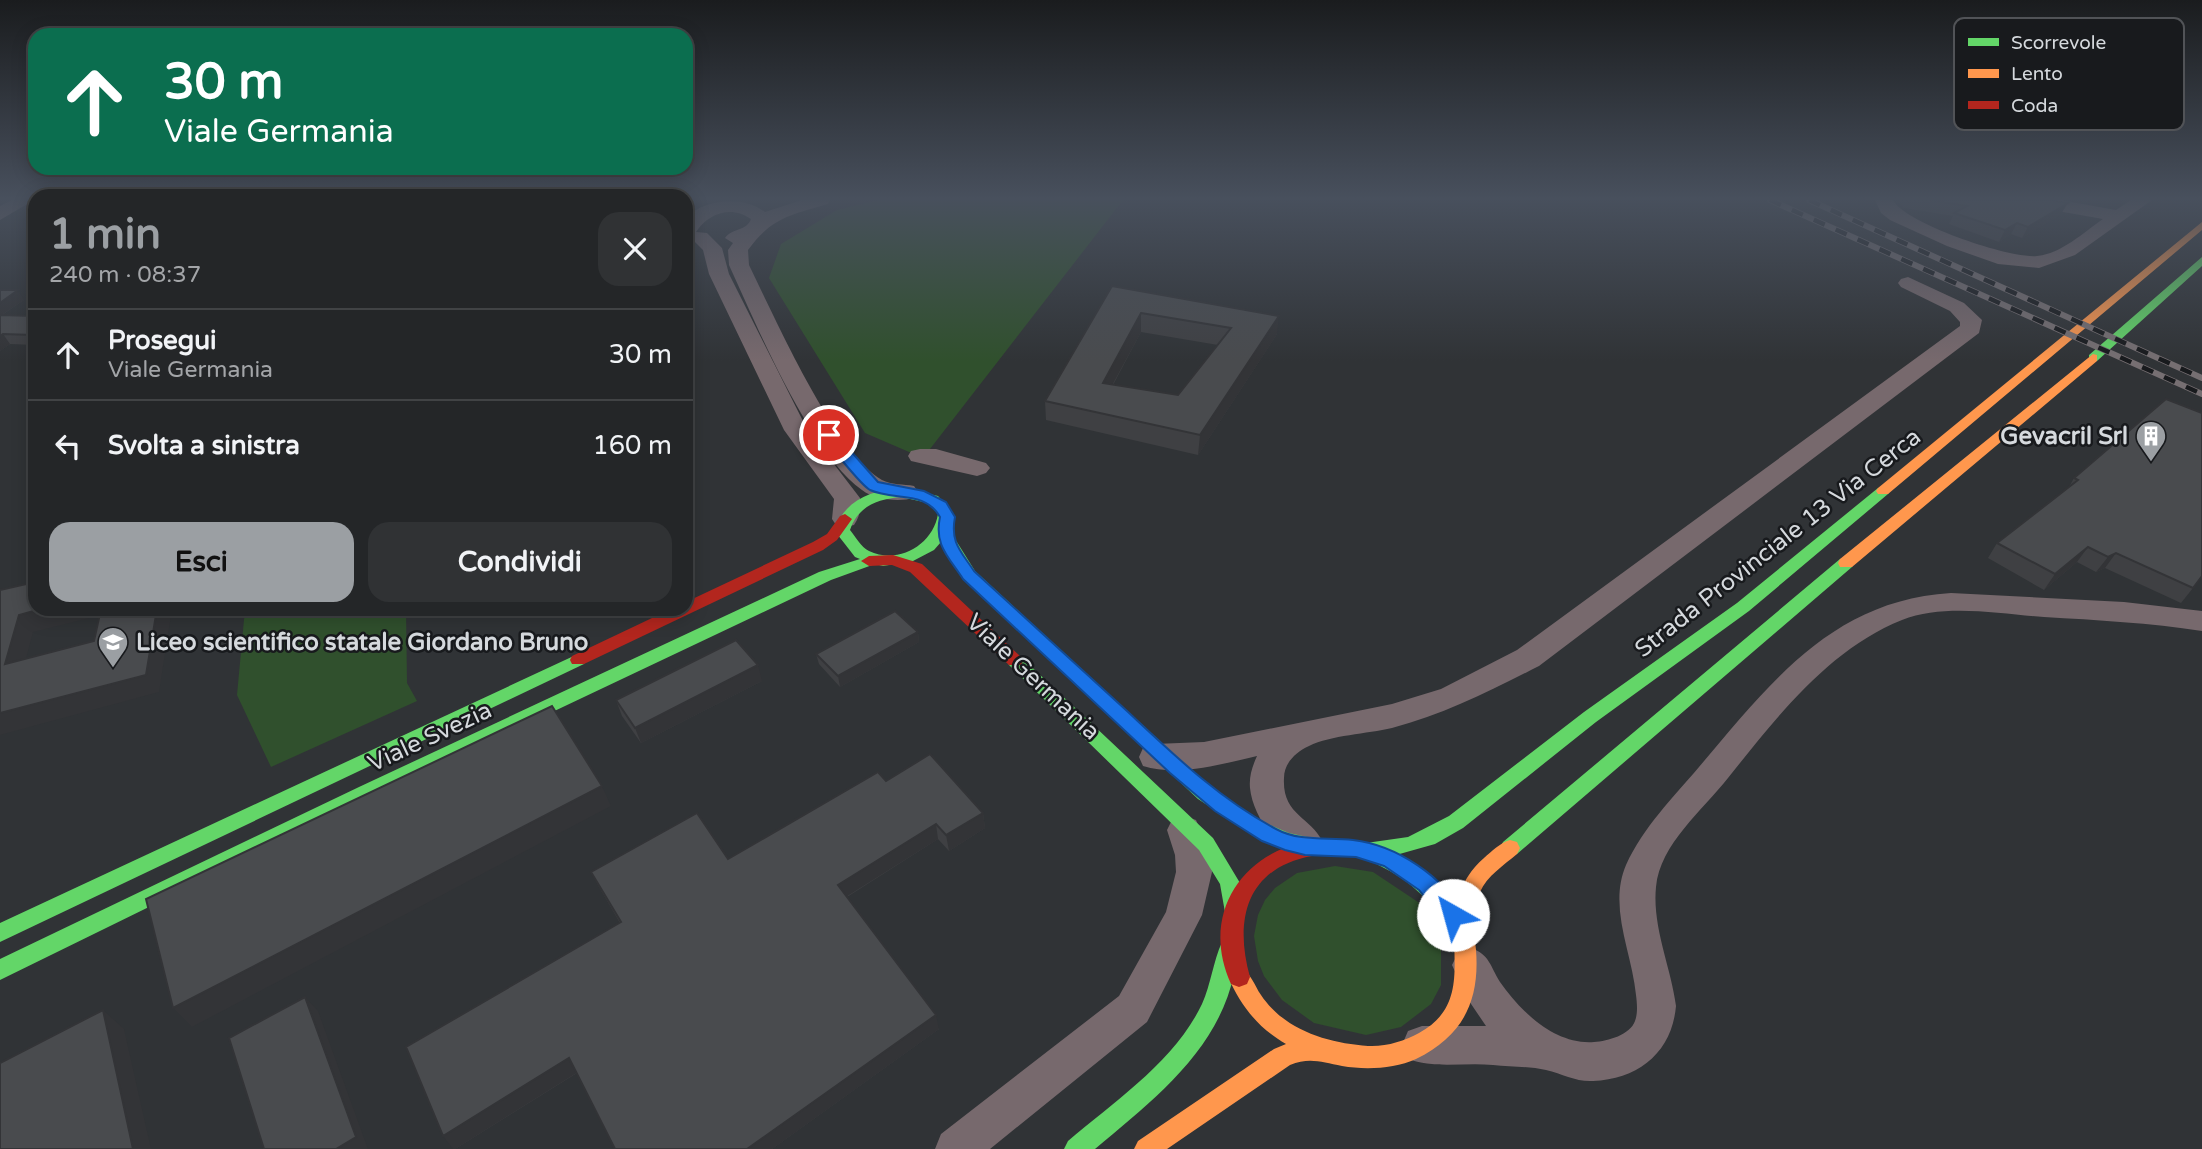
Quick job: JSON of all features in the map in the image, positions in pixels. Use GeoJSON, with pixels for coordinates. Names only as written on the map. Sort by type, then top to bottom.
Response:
{"type":"FeatureCollection","features":[{"type":"Feature","properties":{"kind":"main road","name":"Strada Provinciale 13 Via Cerca"},"geometry":{"type":"LineString","coordinates":[[1076,1149],[1177,1059],[1193,1039],[1219,998],[1233,912],[1245,886],[1267,865],[1290,853],[1318,847],[1379,850],[1404,846],[1435,835],[1455,823],[1587,719],[1741,608],[2168,254]]}},
{"type":"Feature","properties":{"kind":"main road","name":"Strada Provinciale 13 Via Cerca"},"geometry":{"type":"LineString","coordinates":[[1146,1149],[1282,1057],[1301,1049],[1320,1050],[1348,1057],[1375,1058],[1397,1055],[1420,1046],[1446,1026],[1459,1007],[1467,980],[1462,917],[1465,903],[1472,886],[1483,871],[1772,625],[2086,364],[2202,260]]}},
{"type":"Feature","properties":{"kind":"main road"},"geometry":{"type":"LineString","coordinates":[[905,492],[924,496],[941,506],[947,520],[944,533],[936,543],[921,552],[902,558],[884,559],[862,555],[848,545],[842,533],[845,519],[853,509],[867,499],[905,492]]}},
{"type":"Feature","properties":{"kind":"main road","name":"Viale Svezia"},"geometry":{"type":"LineString","coordinates":[[693,606],[818,546],[832,537],[845,519]]}},
{"type":"Feature","properties":{"kind":"main road","name":"Viale Germania"},"geometry":{"type":"LineString","coordinates":[[944,533],[957,559],[969,575],[1166,758],[1222,805],[1269,835],[1292,844],[1318,847]]}},
{"type":"Feature","properties":{"kind":"main road","name":"Viale Svezia"},"geometry":{"type":"LineString","coordinates":[[0,970],[366,792],[813,582],[859,562],[884,559]]}},
{"type":"Feature","properties":{"kind":"main road","name":"Viale Germania"},"geometry":{"type":"LineString","coordinates":[[884,559],[916,568],[1174,811],[1209,848],[1229,879],[1235,897],[1233,912]]}},
{"type":"Feature","properties":{"kind":"main road","name":"Viale Svezia"},"geometry":{"type":"LineString","coordinates":[[0,933],[671,616]]}},
{"type":"Feature","properties":{"kind":"main road","name":"Strada Provinciale 13 Via Cerca"},"geometry":{"type":"LineString","coordinates":[[1357,849],[1396,863],[1433,890],[1457,922],[1466,950]]}},
{"type":"Feature","properties":{"kind":"main road","name":"Strada Provinciale 13 Via Cerca"},"geometry":{"type":"LineString","coordinates":[[1230,940],[1232,959],[1239,979],[1258,1008],[1290,1035],[1320,1050]]}},
{"type":"Feature","properties":{"kind":"street"},"geometry":{"type":"LineString","coordinates":[[715,254],[719,274],[796,430],[847,498],[848,510],[845,519]]}},
{"type":"Feature","properties":{"kind":"street"},"geometry":{"type":"LineString","coordinates":[[737,254],[739,265],[811,405],[839,448],[866,480],[878,488],[905,492]]}},
{"type":"Feature","properties":{"kind":"street"},"geometry":{"type":"LineString","coordinates":[[1984,254],[2018,261],[2048,260],[2063,254]]}},
{"type":"Feature","properties":{"kind":"street"},"geometry":{"type":"LineString","coordinates":[[1099,740],[1136,754],[1166,758],[1235,749],[1439,702],[1528,658],[1970,328],[1971,320],[1957,307],[1908,283]]}},
{"type":"Feature","properties":{"kind":"street"},"geometry":{"type":"LineString","coordinates":[[920,456],[936,457],[977,468]]}},
{"type":"Feature","properties":{"kind":"street"},"geometry":{"type":"LineString","coordinates":[[1466,950],[1480,984],[1492,1003],[1518,1031],[1561,1058],[1595,1063],[1624,1054],[1648,1038],[1658,1006],[1637,918],[1638,884],[1647,857],[1669,825],[1754,722],[1838,644],[1895,611],[1933,604],[1981,603],[2122,611],[2202,621]]}},
{"type":"Feature","properties":{"kind":"street"},"geometry":{"type":"LineString","coordinates":[[1108,705],[1155,730],[1205,746],[1235,749]]}},
{"type":"Feature","properties":{"kind":"street"},"geometry":{"type":"LineString","coordinates":[[1300,736],[1275,752],[1269,764],[1266,785],[1271,804],[1282,822],[1297,837],[1318,847]]}},
{"type":"Feature","properties":{"kind":"street","name":"Viale Germania"},"geometry":{"type":"LineString","coordinates":[[956,1149],[1133,1009],[1175,936],[1194,878],[1194,861],[1187,837],[1174,811]]}},
{"type":"Feature","properties":{"kind":"street"},"geometry":{"type":"LineString","coordinates":[[1420,1046],[1478,1044],[1549,1051]]}},
{"type":"Feature","properties":{"kind":"green space"},"geometry":{"type":"Polygon","coordinates":[[[778,254],[1081,254],[923,458],[865,433],[769,278],[778,254]]]}},
{"type":"Feature","properties":{"kind":"green space"},"geometry":{"type":"Polygon","coordinates":[[[244,616],[406,616],[407,683],[417,701],[271,767],[237,695],[244,616]]]}},
{"type":"Feature","properties":{"kind":"green space"},"geometry":{"type":"Polygon","coordinates":[[[1335,866],[1373,872],[1418,902],[1441,942],[1441,985],[1431,1004],[1401,1027],[1366,1035],[1314,1023],[1282,1000],[1264,976],[1258,961],[1254,936],[1258,915],[1265,900],[1275,888],[1297,873],[1335,866]]]}},
{"type":"Feature","properties":{"kind":"building"},"geometry":{"type":"Polygon","coordinates":[[[1112,286],[1279,316],[1200,435],[1045,401],[1112,286]],[[1141,313],[1103,383],[1178,395],[1231,328],[1141,313]]]}},
{"type":"Feature","properties":{"kind":"building"},"geometry":{"type":"Polygon","coordinates":[[[0,290],[18,290],[0,303],[0,290]]]}},
{"type":"Feature","properties":{"kind":"building"},"geometry":{"type":"Polygon","coordinates":[[[0,315],[28,316],[28,335],[0,336],[0,315]]]}},
{"type":"Feature","properties":{"kind":"building"},"geometry":{"type":"Polygon","coordinates":[[[2166,399],[2202,413],[2202,576],[2193,588],[2116,553],[2108,557],[2088,547],[2055,574],[1997,543],[2078,480],[2074,478],[2166,399]]]}},
{"type":"Feature","properties":{"kind":"building"},"geometry":{"type":"Polygon","coordinates":[[[28,584],[28,613],[19,615],[5,664],[94,641],[99,616],[156,616],[146,675],[0,713],[0,590],[28,584]]]}},
{"type":"Feature","properties":{"kind":"building"},"geometry":{"type":"Polygon","coordinates":[[[895,611],[918,632],[838,676],[816,654],[895,611]]]}},
{"type":"Feature","properties":{"kind":"building"},"geometry":{"type":"Polygon","coordinates":[[[736,640],[758,665],[635,728],[616,700],[736,640]]]}},
{"type":"Feature","properties":{"kind":"building"},"geometry":{"type":"Polygon","coordinates":[[[552,706],[602,786],[173,1008],[146,899],[552,706]]]}},
{"type":"Feature","properties":{"kind":"building"},"geometry":{"type":"Polygon","coordinates":[[[930,754],[983,813],[946,835],[936,824],[838,885],[936,1015],[747,1149],[615,1149],[569,1058],[443,1136],[406,1047],[621,922],[591,872],[697,813],[728,859],[878,772],[886,781],[930,754]]]}},
{"type":"Feature","properties":{"kind":"building"},"geometry":{"type":"Polygon","coordinates":[[[305,997],[356,1137],[336,1149],[264,1149],[229,1038],[305,997]]]}},
{"type":"Feature","properties":{"kind":"building"},"geometry":{"type":"Polygon","coordinates":[[[103,1010],[133,1149],[0,1149],[0,1063],[103,1010]]]}},
{"type":"Feature","properties":{"kind":"railway"},"geometry":{"type":"LineString","coordinates":[[1889,254],[2202,394]]}},
{"type":"Feature","properties":{"kind":"railway"},"geometry":{"type":"LineString","coordinates":[[1927,254],[2202,378]]}},
{"type":"Feature","properties":{"kind":"traffic: fast"},"geometry":{"type":"LineString","coordinates":[[2093,358],[2202,260]]}},
{"type":"Feature","properties":{"kind":"traffic: fast"},"geometry":{"type":"LineString","coordinates":[[1366,850],[1408,845],[1428,838],[1456,822],[1590,717],[1743,607],[1883,491]]}},
{"type":"Feature","properties":{"kind":"traffic: fast"},"geometry":{"type":"LineString","coordinates":[[901,492],[933,500],[946,514],[943,530],[929,546],[908,558],[883,561],[860,553],[842,530],[845,520],[864,501],[901,492]]}},
{"type":"Feature","properties":{"kind":"traffic: fast"},"geometry":{"type":"LineString","coordinates":[[944,533],[957,559],[969,575],[1204,793],[1258,828],[1287,840],[1318,847]]}},
{"type":"Feature","properties":{"kind":"traffic: fast"},"geometry":{"type":"LineString","coordinates":[[0,970],[366,792],[825,576],[869,561]]}},
{"type":"Feature","properties":{"kind":"traffic: fast"},"geometry":{"type":"LineString","coordinates":[[1510,848],[1846,563]]}},
{"type":"Feature","properties":{"kind":"traffic: fast"},"geometry":{"type":"LineString","coordinates":[[0,933],[578,660]]}},
{"type":"Feature","properties":{"kind":"traffic: fast"},"geometry":{"type":"LineString","coordinates":[[1015,661],[1206,844],[1230,883],[1233,912]]}},
{"type":"Feature","properties":{"kind":"traffic: fast"},"geometry":{"type":"LineString","coordinates":[[1366,851],[1398,865],[1426,884],[1448,909],[1464,940]]}},
{"type":"Feature","properties":{"kind":"traffic: fast"},"geometry":{"type":"LineString","coordinates":[[1076,1149],[1151,1086],[1193,1039],[1209,1013],[1222,983],[1229,949]]}},
{"type":"Feature","properties":{"kind":"traffic: slow"},"geometry":{"type":"LineString","coordinates":[[1883,491],[2168,254]]}},
{"type":"Feature","properties":{"kind":"traffic: slow"},"geometry":{"type":"LineString","coordinates":[[1846,563],[2093,358]]}},
{"type":"Feature","properties":{"kind":"traffic: slow"},"geometry":{"type":"LineString","coordinates":[[1239,977],[1255,1005],[1279,1028],[1308,1045],[1341,1055],[1375,1057],[1407,1051],[1435,1036],[1457,1010],[1466,979],[1466,900],[1480,875],[1510,848]]}},
{"type":"Feature","properties":{"kind":"traffic: slow"},"geometry":{"type":"LineString","coordinates":[[1146,1149],[1282,1057],[1302,1049],[1319,1050]]}},
{"type":"Feature","properties":{"kind":"traffic: jam"},"geometry":{"type":"LineString","coordinates":[[693,606],[818,546],[832,537],[845,519]]}},
{"type":"Feature","properties":{"kind":"traffic: jam"},"geometry":{"type":"LineString","coordinates":[[869,561],[893,560],[916,568],[1015,661]]}},
{"type":"Feature","properties":{"kind":"traffic: jam"},"geometry":{"type":"LineString","coordinates":[[578,660],[670,616]]}},
{"type":"Feature","properties":{"kind":"traffic: jam"},"geometry":{"type":"LineString","coordinates":[[1239,977],[1231,932],[1241,893],[1253,877],[1288,854],[1312,848],[1366,850]]}},
{"type":"Feature","properties":{"kind":"place","name":"Gevacril Srl"},"geometry":{"type":"Point","coordinates":[2151,463]}},
{"type":"Feature","properties":{"kind":"place","name":"Liceo scientifico statale Giordano Bruno"},"geometry":{"type":"Point","coordinates":[113,669]}},
{"type":"Feature","properties":{"kind":"route"},"geometry":{"type":"LineString","coordinates":[[829,435],[857,470],[874,486],[890,491],[919,494],[940,505],[947,517],[944,533],[947,543],[969,575],[1176,768],[1222,805],[1285,842],[1356,849],[1391,860],[1426,883],[1453,915]]}}]}
